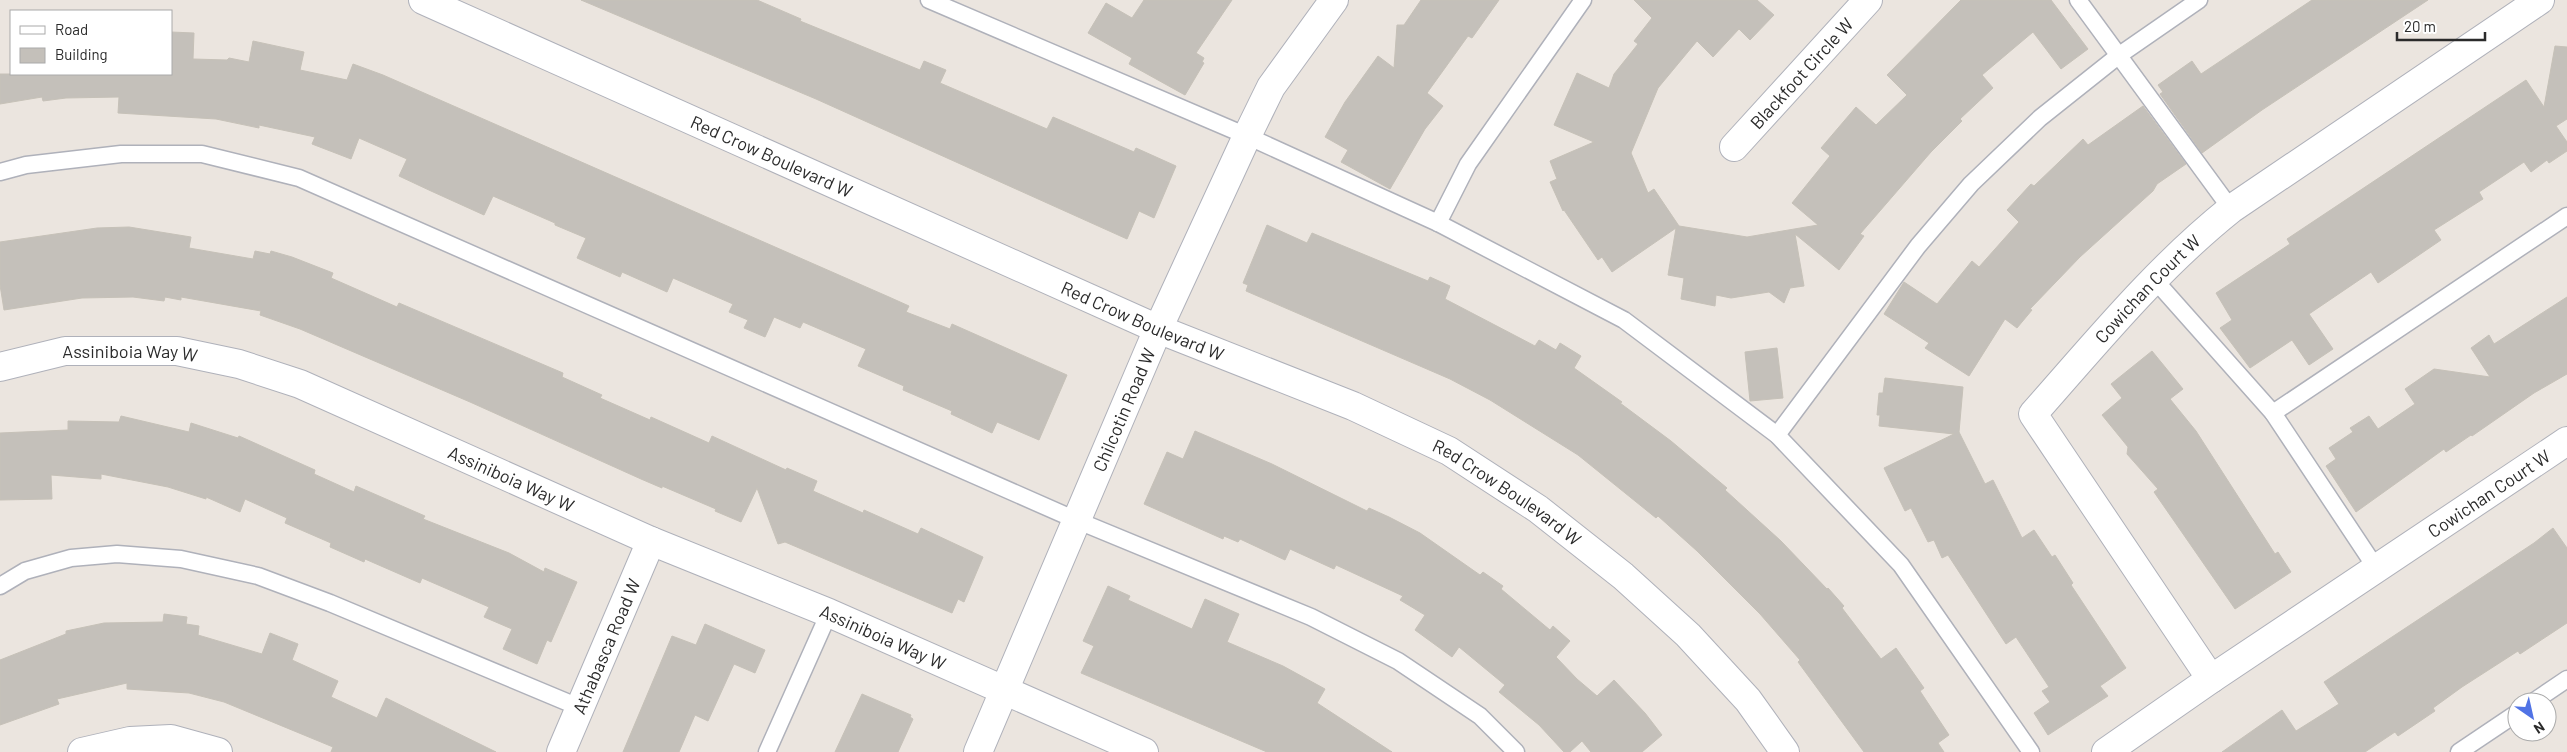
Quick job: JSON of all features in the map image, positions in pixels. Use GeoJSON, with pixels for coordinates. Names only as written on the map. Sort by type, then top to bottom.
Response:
{"type":"FeatureCollection","features":[{"type":"Feature","properties":{"kind":"street","name":"Red Crow Boulevard W"},"geometry":{"type":"LineString","coordinates":[[423,0],[1158,329],[1353,406],[1449,450],[1538,509],[1623,576],[1688,636],[1748,700],[1785,752]]}},
{"type":"Feature","properties":{"kind":"street","name":"Chilcotin Road W"},"geometry":{"type":"LineString","coordinates":[[978,752],[1158,329],[1247,136],[1271,87],[1334,0]]}},
{"type":"Feature","properties":{"kind":"street","name":"Cowichan Court W"},"geometry":{"type":"LineString","coordinates":[[2211,678],[2033,414],[2153,278],[2191,240],[2231,209],[2540,0]]}},
{"type":"Feature","properties":{"kind":"street","name":"Blackfoot Circle W"},"geometry":{"type":"LineString","coordinates":[[1734,147],[1864,1]]}},
{"type":"Feature","properties":{"kind":"street","name":"Assiniboia Way W"},"geometry":{"type":"LineString","coordinates":[[0,367],[65,351],[177,351],[239,364],[300,384],[651,542],[829,613],[1144,752]]}},
{"type":"Feature","properties":{"kind":"street","name":"Cowichan Court W"},"geometry":{"type":"LineString","coordinates":[[2106,752],[2211,678],[2567,440]]}},
{"type":"Feature","properties":{"kind":"street","name":"Athabasca Road W"},"geometry":{"type":"LineString","coordinates":[[561,752],[651,542]]}},
{"type":"Feature","properties":{"kind":"street"},"geometry":{"type":"LineString","coordinates":[[82,752],[130,742],[171,739],[218,752]]}},
{"type":"Feature","properties":{"kind":"lane"},"geometry":{"type":"LineString","coordinates":[[929,0],[1247,136],[1438,223],[1624,320],[1777,435],[1902,564],[2031,752]]}},
{"type":"Feature","properties":{"kind":"lane"},"geometry":{"type":"LineString","coordinates":[[1438,223],[1468,164],[1583,0]]}},
{"type":"Feature","properties":{"kind":"lane"},"geometry":{"type":"LineString","coordinates":[[2078,0],[2231,209]]}},
{"type":"Feature","properties":{"kind":"lane"},"geometry":{"type":"LineString","coordinates":[[1777,435],[1918,246],[1971,184],[2040,118],[2118,56],[2199,0]]}},
{"type":"Feature","properties":{"kind":"lane"},"geometry":{"type":"LineString","coordinates":[[0,172],[26,165],[121,154],[202,154],[298,178],[1076,520],[1311,617],[1398,660],[1480,716],[1516,752]]}},
{"type":"Feature","properties":{"kind":"lane"},"geometry":{"type":"LineString","coordinates":[[2274,413],[2567,216]]}},
{"type":"Feature","properties":{"kind":"lane"},"geometry":{"type":"LineString","coordinates":[[2153,278],[2274,413],[2376,568]]}},
{"type":"Feature","properties":{"kind":"lane"},"geometry":{"type":"LineString","coordinates":[[0,586],[25,570],[70,558],[116,554],[181,559],[258,576],[581,708]]}},
{"type":"Feature","properties":{"kind":"lane"},"geometry":{"type":"LineString","coordinates":[[767,752],[829,613]]}},
{"type":"Feature","properties":{"kind":"lane"},"geometry":{"type":"LineString","coordinates":[[2548,692],[2567,679]]}},
{"type":"Feature","properties":{"kind":"lane"},"geometry":{"type":"LineString","coordinates":[[2459,752],[2507,720]]}},
{"type":"Feature","properties":{"kind":"building"},"geometry":{"type":"Polygon","coordinates":[[[581,0],[757,0],[801,19],[800,21],[920,70],[924,61],[946,70],[940,83],[1047,129],[1053,117],[1134,152],[1136,148],[1176,166],[1154,218],[1139,211],[1127,239],[816,99],[581,0]]]}},
{"type":"Feature","properties":{"kind":"building"},"geometry":{"type":"Polygon","coordinates":[[[1144,0],[1232,0],[1196,53],[1204,58],[1202,62],[1204,63],[1185,95],[1129,64],[1132,58],[1088,33],[1106,3],[1132,18],[1144,0]]]}},
{"type":"Feature","properties":{"kind":"building"},"geometry":{"type":"Polygon","coordinates":[[[1421,0],[1499,0],[1472,38],[1468,36],[1427,93],[1443,106],[1425,129],[1390,189],[1341,162],[1348,150],[1325,137],[1345,102],[1378,56],[1394,68],[1397,25],[1404,25],[1421,0]]]}},
{"type":"Feature","properties":{"kind":"building"},"geometry":{"type":"Polygon","coordinates":[[[1634,0],[1757,0],[1774,15],[1750,40],[1739,29],[1713,57],[1697,41],[1658,88],[1631,153],[1648,193],[1654,189],[1679,226],[1747,237],[1818,225],[1792,203],[1830,156],[1821,148],[1856,107],[1876,125],[1907,95],[1887,75],[1961,0],[2051,0],[2088,49],[2061,69],[2033,32],[1982,75],[1993,88],[1960,119],[1962,121],[1931,152],[1860,234],[1864,236],[1839,270],[1795,234],[1804,286],[1790,288],[1784,303],[1769,292],[1731,298],[1716,295],[1715,306],[1681,299],[1684,278],[1668,275],[1676,228],[1612,272],[1602,257],[1598,260],[1563,211],[1550,182],[1557,179],[1550,161],[1594,142],[1554,125],[1577,73],[1609,88],[1614,74],[1638,44],[1634,41],[1652,18],[1634,0]]]}},
{"type":"Feature","properties":{"kind":"building"},"geometry":{"type":"Polygon","coordinates":[[[2312,0],[2428,0],[2262,110],[2202,153],[2160,94],[2163,92],[2158,85],[2192,61],[2201,74],[2312,0]]]}},
{"type":"Feature","properties":{"kind":"building"},"geometry":{"type":"Polygon","coordinates":[[[172,32],[194,33],[193,59],[227,60],[229,58],[249,62],[253,41],[304,52],[300,70],[347,80],[353,64],[383,75],[909,306],[906,312],[950,329],[952,324],[1067,375],[1039,440],[997,422],[992,433],[951,414],[952,411],[903,390],[904,386],[858,366],[866,349],[803,322],[800,328],[774,317],[765,337],[744,328],[748,320],[729,312],[733,304],[673,278],[667,292],[622,272],[620,277],[577,258],[586,238],[493,196],[484,215],[399,176],[407,159],[359,138],[351,159],[312,144],[315,137],[259,125],[259,128],[216,119],[118,113],[119,97],[66,98],[43,101],[42,97],[0,104],[0,74],[172,75],[172,32]]]}},
{"type":"Feature","properties":{"kind":"building"},"geometry":{"type":"Polygon","coordinates":[[[2555,46],[2567,47],[2567,119],[2556,126],[2567,142],[2567,151],[2549,163],[2547,160],[2531,172],[2524,162],[2479,192],[2483,199],[2434,230],[2441,240],[2378,283],[2371,272],[2309,314],[2333,349],[2309,365],[2292,340],[2250,368],[2220,328],[2232,320],[2216,293],[2290,244],[2287,239],[2526,80],[2544,107],[2555,46]]]}},
{"type":"Feature","properties":{"kind":"building"},"geometry":{"type":"Polygon","coordinates":[[[2143,106],[2186,164],[2157,184],[2153,191],[2080,257],[2030,309],[2032,310],[2017,328],[2005,319],[1969,376],[1925,348],[1929,343],[1884,314],[1904,282],[1937,304],[1972,261],[1979,267],[2019,222],[2007,210],[2031,184],[2034,186],[2083,139],[2088,145],[2143,106]]]}},
{"type":"Feature","properties":{"kind":"building"},"geometry":{"type":"Polygon","coordinates":[[[1267,225],[1307,243],[1312,233],[1428,281],[1430,277],[1450,286],[1445,299],[1535,346],[1539,340],[1556,350],[1560,343],[1581,356],[1574,368],[1622,402],[1620,403],[1671,441],[1727,488],[1725,490],[1781,541],[1828,588],[1844,606],[1842,608],[1881,659],[1896,648],[1924,688],[1920,691],[1949,735],[1938,743],[1944,752],[1864,752],[1798,662],[1800,660],[1760,614],[1697,551],[1658,516],[1656,518],[1578,455],[1490,400],[1450,379],[1246,291],[1248,285],[1243,283],[1267,225]]]}},
{"type":"Feature","properties":{"kind":"building"},"geometry":{"type":"Polygon","coordinates":[[[129,227],[191,237],[189,248],[253,259],[255,251],[270,254],[271,251],[292,257],[333,273],[331,278],[397,307],[399,303],[563,373],[562,377],[602,395],[600,398],[650,420],[651,417],[709,443],[712,436],[786,470],[787,468],[817,481],[813,491],[863,513],[864,510],[918,534],[921,528],[983,557],[964,602],[958,599],[952,613],[785,542],[778,544],[757,488],[741,522],[715,511],[716,509],[641,479],[470,402],[300,329],[260,315],[261,311],[181,297],[181,300],[165,297],[164,301],[133,297],[82,298],[4,310],[0,285],[0,242],[97,228],[129,227]]]}},
{"type":"Feature","properties":{"kind":"building"},"geometry":{"type":"Polygon","coordinates":[[[2567,297],[2567,374],[2534,393],[2446,452],[2444,449],[2356,512],[2326,466],[2336,459],[2329,448],[2353,432],[2350,428],[2369,416],[2378,429],[2415,404],[2405,389],[2434,369],[2490,377],[2471,348],[2489,335],[2494,344],[2567,297]]]}},
{"type":"Feature","properties":{"kind":"building"},"geometry":{"type":"Polygon","coordinates":[[[1777,348],[1783,398],[1750,401],[1745,352],[1777,348]]]}},
{"type":"Feature","properties":{"kind":"building"},"geometry":{"type":"Polygon","coordinates":[[[2152,351],[2183,389],[2170,399],[2196,431],[2275,554],[2278,552],[2291,572],[2235,609],[2154,492],[2158,489],[2127,454],[2128,447],[2102,415],[2122,398],[2111,384],[2152,351]]]}},
{"type":"Feature","properties":{"kind":"building"},"geometry":{"type":"Polygon","coordinates":[[[1885,378],[1963,387],[1959,432],[1985,484],[1993,480],[2022,538],[2034,530],[2052,557],[2055,555],[2073,583],[2071,585],[2126,668],[2100,686],[2108,696],[2048,735],[2034,713],[2050,702],[2042,691],[2049,687],[2016,637],[2006,644],[1948,555],[1942,558],[1934,540],[1928,542],[1911,508],[1905,511],[1884,468],[1954,434],[1879,426],[1880,415],[1877,415],[1879,393],[1883,393],[1885,378]]]}},
{"type":"Feature","properties":{"kind":"building"},"geometry":{"type":"Polygon","coordinates":[[[121,416],[189,432],[191,423],[238,438],[239,436],[315,470],[314,474],[354,492],[356,486],[425,516],[423,519],[509,553],[544,572],[545,568],[577,582],[551,642],[547,640],[537,664],[503,649],[512,629],[484,617],[489,607],[422,578],[420,583],[365,559],[364,562],[330,547],[331,543],[285,523],[287,518],[245,499],[240,512],[206,497],[206,499],[168,487],[101,474],[101,479],[51,475],[52,499],[0,500],[0,433],[68,430],[68,421],[119,422],[121,416]]]}},
{"type":"Feature","properties":{"kind":"building"},"geometry":{"type":"Polygon","coordinates":[[[1195,431],[1272,464],[1367,511],[1369,508],[1389,517],[1420,533],[1480,575],[1483,572],[1503,586],[1501,589],[1550,630],[1553,626],[1570,641],[1556,657],[1577,679],[1597,696],[1614,680],[1645,713],[1662,735],[1642,752],[1591,752],[1582,741],[1570,752],[1564,752],[1539,725],[1499,692],[1505,685],[1459,647],[1452,657],[1415,630],[1425,615],[1400,600],[1403,596],[1336,565],[1334,569],[1290,549],[1285,560],[1240,539],[1238,542],[1224,536],[1223,539],[1144,504],[1167,452],[1183,459],[1195,431]]]}},
{"type":"Feature","properties":{"kind":"building"},"geometry":{"type":"Polygon","coordinates":[[[2553,528],[2567,548],[2567,623],[2520,654],[2518,651],[2462,687],[2433,708],[2435,711],[2398,736],[2395,732],[2365,752],[2222,752],[2282,710],[2296,731],[2339,704],[2324,682],[2534,543],[2553,528]]]}},
{"type":"Feature","properties":{"kind":"building"},"geometry":{"type":"Polygon","coordinates":[[[1108,586],[1130,596],[1128,600],[1192,629],[1205,599],[1239,614],[1227,642],[1283,666],[1325,689],[1317,703],[1392,752],[1267,752],[1081,673],[1094,646],[1083,641],[1108,586]]]}},
{"type":"Feature","properties":{"kind":"building"},"geometry":{"type":"Polygon","coordinates":[[[164,614],[187,617],[186,624],[199,626],[198,635],[262,654],[270,633],[298,644],[292,660],[338,681],[331,697],[377,718],[386,698],[496,752],[331,752],[333,747],[224,702],[189,693],[127,689],[127,683],[57,699],[59,704],[0,725],[0,660],[66,634],[66,631],[104,623],[163,622],[164,614]]]}},
{"type":"Feature","properties":{"kind":"building"},"geometry":{"type":"Polygon","coordinates":[[[705,624],[765,650],[755,673],[734,664],[708,721],[695,715],[679,752],[623,752],[672,636],[696,645],[705,624]]]}},
{"type":"Feature","properties":{"kind":"building"},"geometry":{"type":"Polygon","coordinates":[[[862,694],[911,715],[910,717],[913,719],[898,752],[835,752],[862,694]]]}}]}
